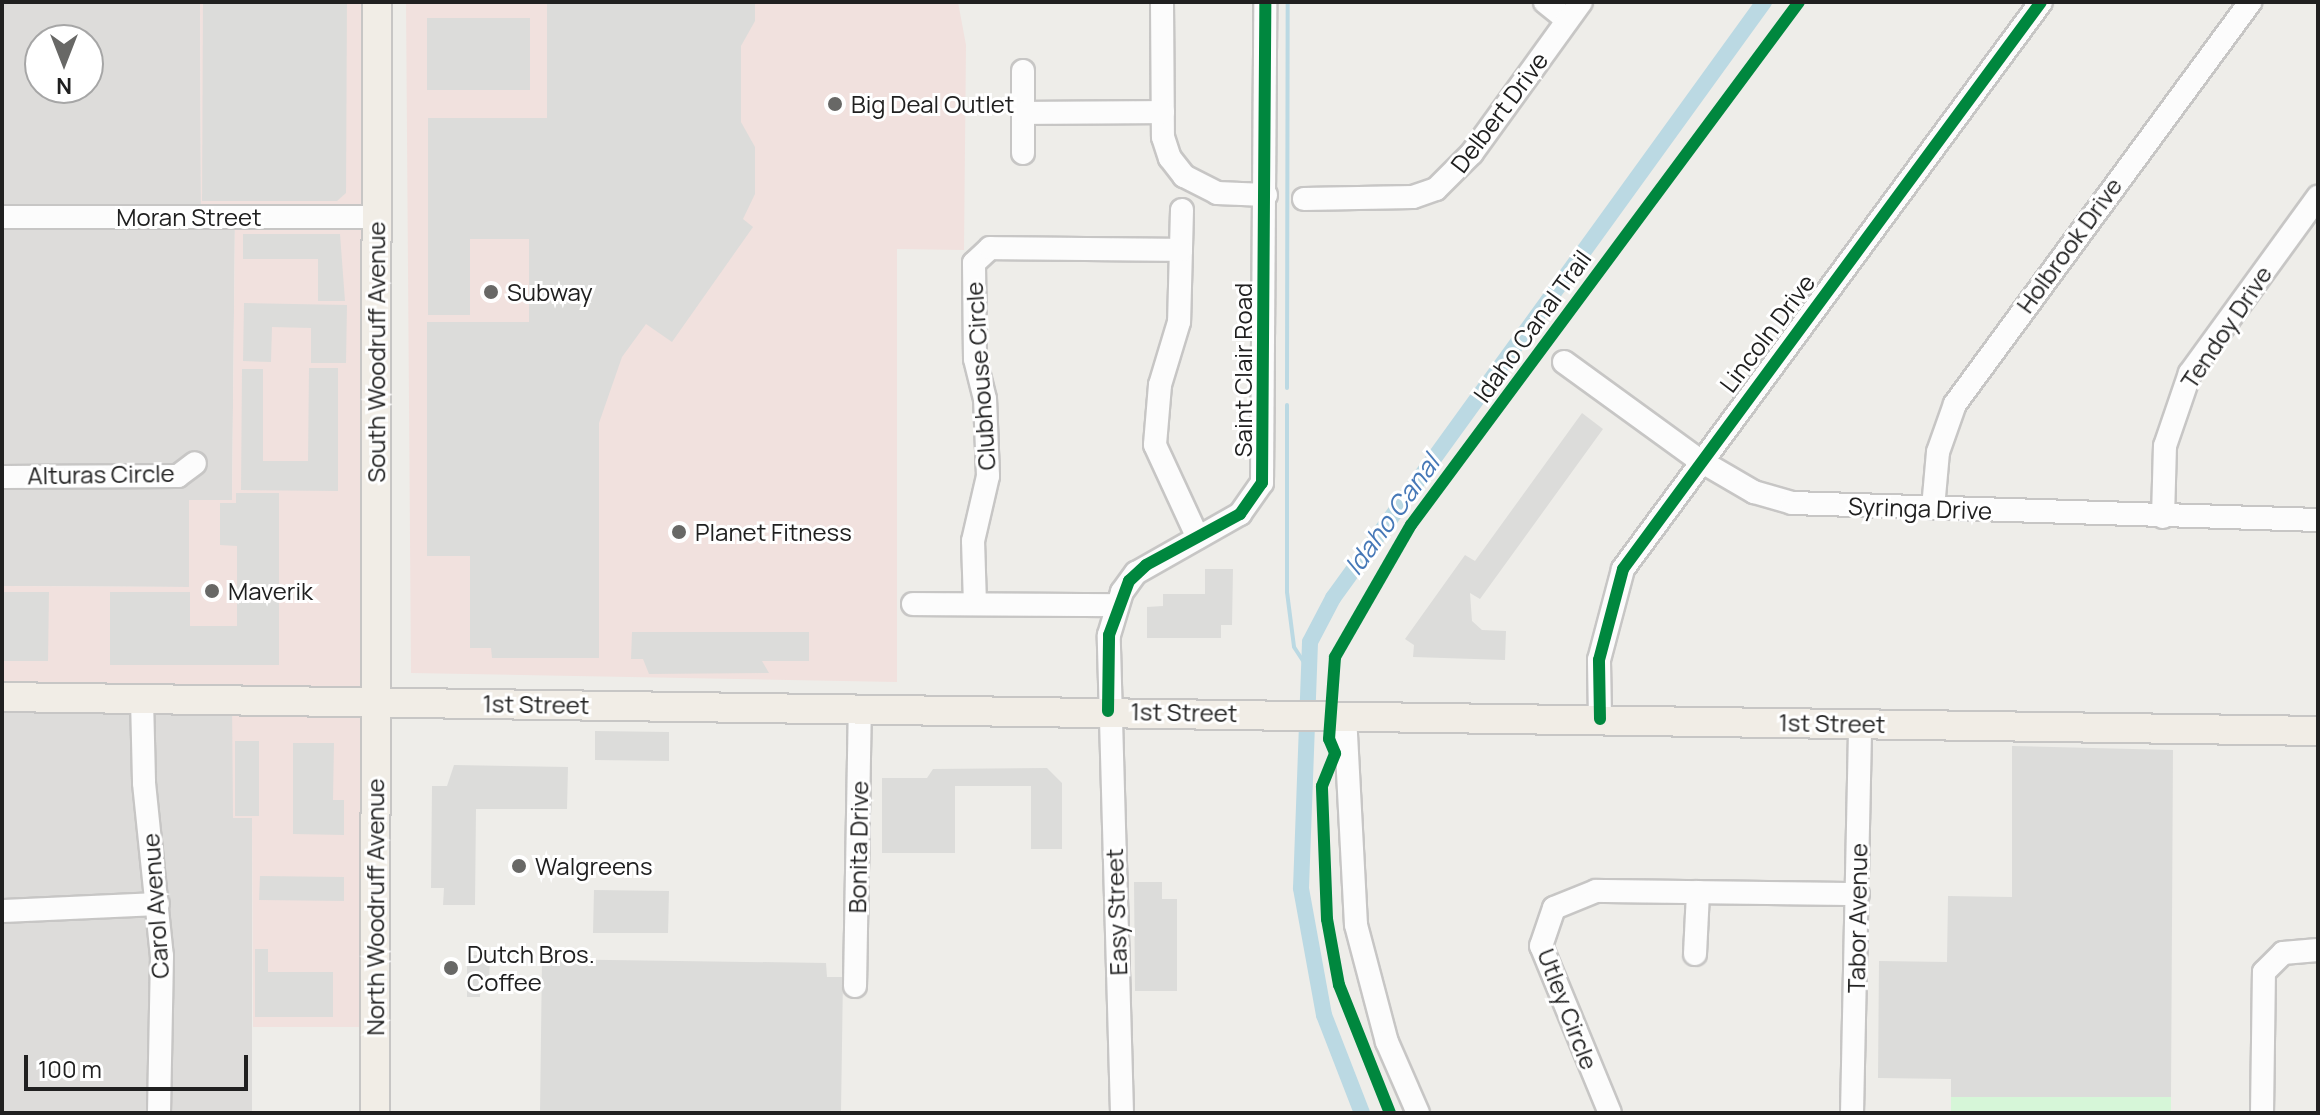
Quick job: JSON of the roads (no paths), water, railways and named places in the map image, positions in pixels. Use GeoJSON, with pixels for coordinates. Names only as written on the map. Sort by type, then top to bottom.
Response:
{"type":"FeatureCollection","features":[{"type":"Feature","properties":{"kind":"main road","name":"South Woodruff Avenue"},"geometry":{"type":"LineString","coordinates":[[375,702],[377,2]]}},
{"type":"Feature","properties":{"kind":"main road","name":"1st Street"},"geometry":{"type":"LineString","coordinates":[[2,697],[2318,731]]}},
{"type":"Feature","properties":{"kind":"main road","name":"North Woodruff Avenue"},"geometry":{"type":"LineString","coordinates":[[375,702],[375,1113]]}},
{"type":"Feature","properties":{"kind":"street"},"geometry":{"type":"LineString","coordinates":[[1162,2],[1163,137],[1184,176],[1217,193],[1266,195]]}},
{"type":"Feature","properties":{"kind":"street","name":"Saint Clair Road"},"geometry":{"type":"LineString","coordinates":[[1108,711],[1109,635],[1117,605],[1146,565],[1198,538],[1249,505],[1264,474],[1265,2]]}},
{"type":"Feature","properties":{"kind":"street"},"geometry":{"type":"LineString","coordinates":[[1545,2],[1567,20]]}},
{"type":"Feature","properties":{"kind":"street","name":"Delbert Drive"},"geometry":{"type":"LineString","coordinates":[[1304,199],[1413,197],[1436,189],[1472,153],[1581,2]]}},
{"type":"Feature","properties":{"kind":"street","name":"Lincoln Drive"},"geometry":{"type":"LineString","coordinates":[[1600,719],[1599,660],[1623,569],[1699,460],[2041,2]]}},
{"type":"Feature","properties":{"kind":"street","name":"Holbrook Drive"},"geometry":{"type":"LineString","coordinates":[[1933,508],[1938,452],[1955,404],[2250,2]]}},
{"type":"Feature","properties":{"kind":"street"},"geometry":{"type":"LineString","coordinates":[[1023,71],[1023,153]]}},
{"type":"Feature","properties":{"kind":"street"},"geometry":{"type":"LineString","coordinates":[[1024,113],[1163,112]]}},
{"type":"Feature","properties":{"kind":"street","name":"Tendoy Drive"},"geometry":{"type":"LineString","coordinates":[[2163,517],[2165,446],[2190,373],[2318,197]]}},
{"type":"Feature","properties":{"kind":"street"},"geometry":{"type":"LineString","coordinates":[[1182,210],[1179,322],[1160,385],[1155,445],[1198,538]]}},
{"type":"Feature","properties":{"kind":"street","name":"Moran Street"},"geometry":{"type":"LineString","coordinates":[[2,217],[376,217]]}},
{"type":"Feature","properties":{"kind":"street","name":"Clubhouse Circle"},"geometry":{"type":"LineString","coordinates":[[975,604],[973,541],[988,476],[985,399],[975,359],[974,263],[990,248],[1181,250]]}},
{"type":"Feature","properties":{"kind":"street","name":"Syringa Drive"},"geometry":{"type":"LineString","coordinates":[[1564,362],[1699,460],[1754,492],[1792,503],[2318,520]]}},
{"type":"Feature","properties":{"kind":"street","name":"Alturas Circle"},"geometry":{"type":"LineString","coordinates":[[2,477],[178,476],[195,463]]}},
{"type":"Feature","properties":{"kind":"street"},"geometry":{"type":"LineString","coordinates":[[913,604],[1117,605]]}},
{"type":"Feature","properties":{"kind":"street","name":"Carol Avenue"},"geometry":{"type":"LineString","coordinates":[[142,699],[144,783],[158,904],[159,1113]]}},
{"type":"Feature","properties":{"kind":"street","name":"Bonita Drive"},"geometry":{"type":"LineString","coordinates":[[855,986],[860,708]]}},
{"type":"Feature","properties":{"kind":"street","name":"Easy Street"},"geometry":{"type":"LineString","coordinates":[[1108,711],[1122,1113]]}},
{"type":"Feature","properties":{"kind":"street"},"geometry":{"type":"LineString","coordinates":[[1335,715],[1356,925],[1382,1028],[1418,1113]]}},
{"type":"Feature","properties":{"kind":"street","name":"Tabor Avenue"},"geometry":{"type":"LineString","coordinates":[[1852,1113],[1860,724]]}},
{"type":"Feature","properties":{"kind":"street","name":"Utley Circle"},"geometry":{"type":"LineString","coordinates":[[1610,1113],[1548,970],[1541,946],[1546,919],[1564,901],[1596,891],[1858,894]]}},
{"type":"Feature","properties":{"kind":"street"},"geometry":{"type":"LineString","coordinates":[[1695,954],[1698,892]]}},
{"type":"Feature","properties":{"kind":"street"},"geometry":{"type":"LineString","coordinates":[[2,911],[158,904]]}},
{"type":"Feature","properties":{"kind":"street"},"geometry":{"type":"LineString","coordinates":[[2262,1113],[2263,980],[2267,966],[2283,953],[2318,950]]}},
{"type":"Feature","properties":{"kind":"waterway"},"geometry":{"type":"LineString","coordinates":[[1287,388],[1288,2]]}},
{"type":"Feature","properties":{"kind":"waterway","name":"Idaho Canal"},"geometry":{"type":"LineString","coordinates":[[1362,1113],[1324,1015],[1301,888],[1310,642],[1333,598],[1764,2]]}},
{"type":"Feature","properties":{"kind":"waterway"},"geometry":{"type":"LineString","coordinates":[[1287,405],[1287,592],[1294,647],[1305,664]]}},
{"type":"Feature","properties":{"kind":"place","name":"Big Deal Outlet"},"geometry":{"type":"Point","coordinates":[835,104]}},
{"type":"Feature","properties":{"kind":"place","name":"Subway"},"geometry":{"type":"Point","coordinates":[491,292]}},
{"type":"Feature","properties":{"kind":"place","name":"Planet Fitness"},"geometry":{"type":"Point","coordinates":[679,532]}},
{"type":"Feature","properties":{"kind":"place","name":"Maverik"},"geometry":{"type":"Point","coordinates":[212,591]}},
{"type":"Feature","properties":{"kind":"place","name":"Walgreens"},"geometry":{"type":"Point","coordinates":[519,866]}},
{"type":"Feature","properties":{"kind":"place","name":"Dutch Bros. Coffee"},"geometry":{"type":"Point","coordinates":[451,968]}}]}
